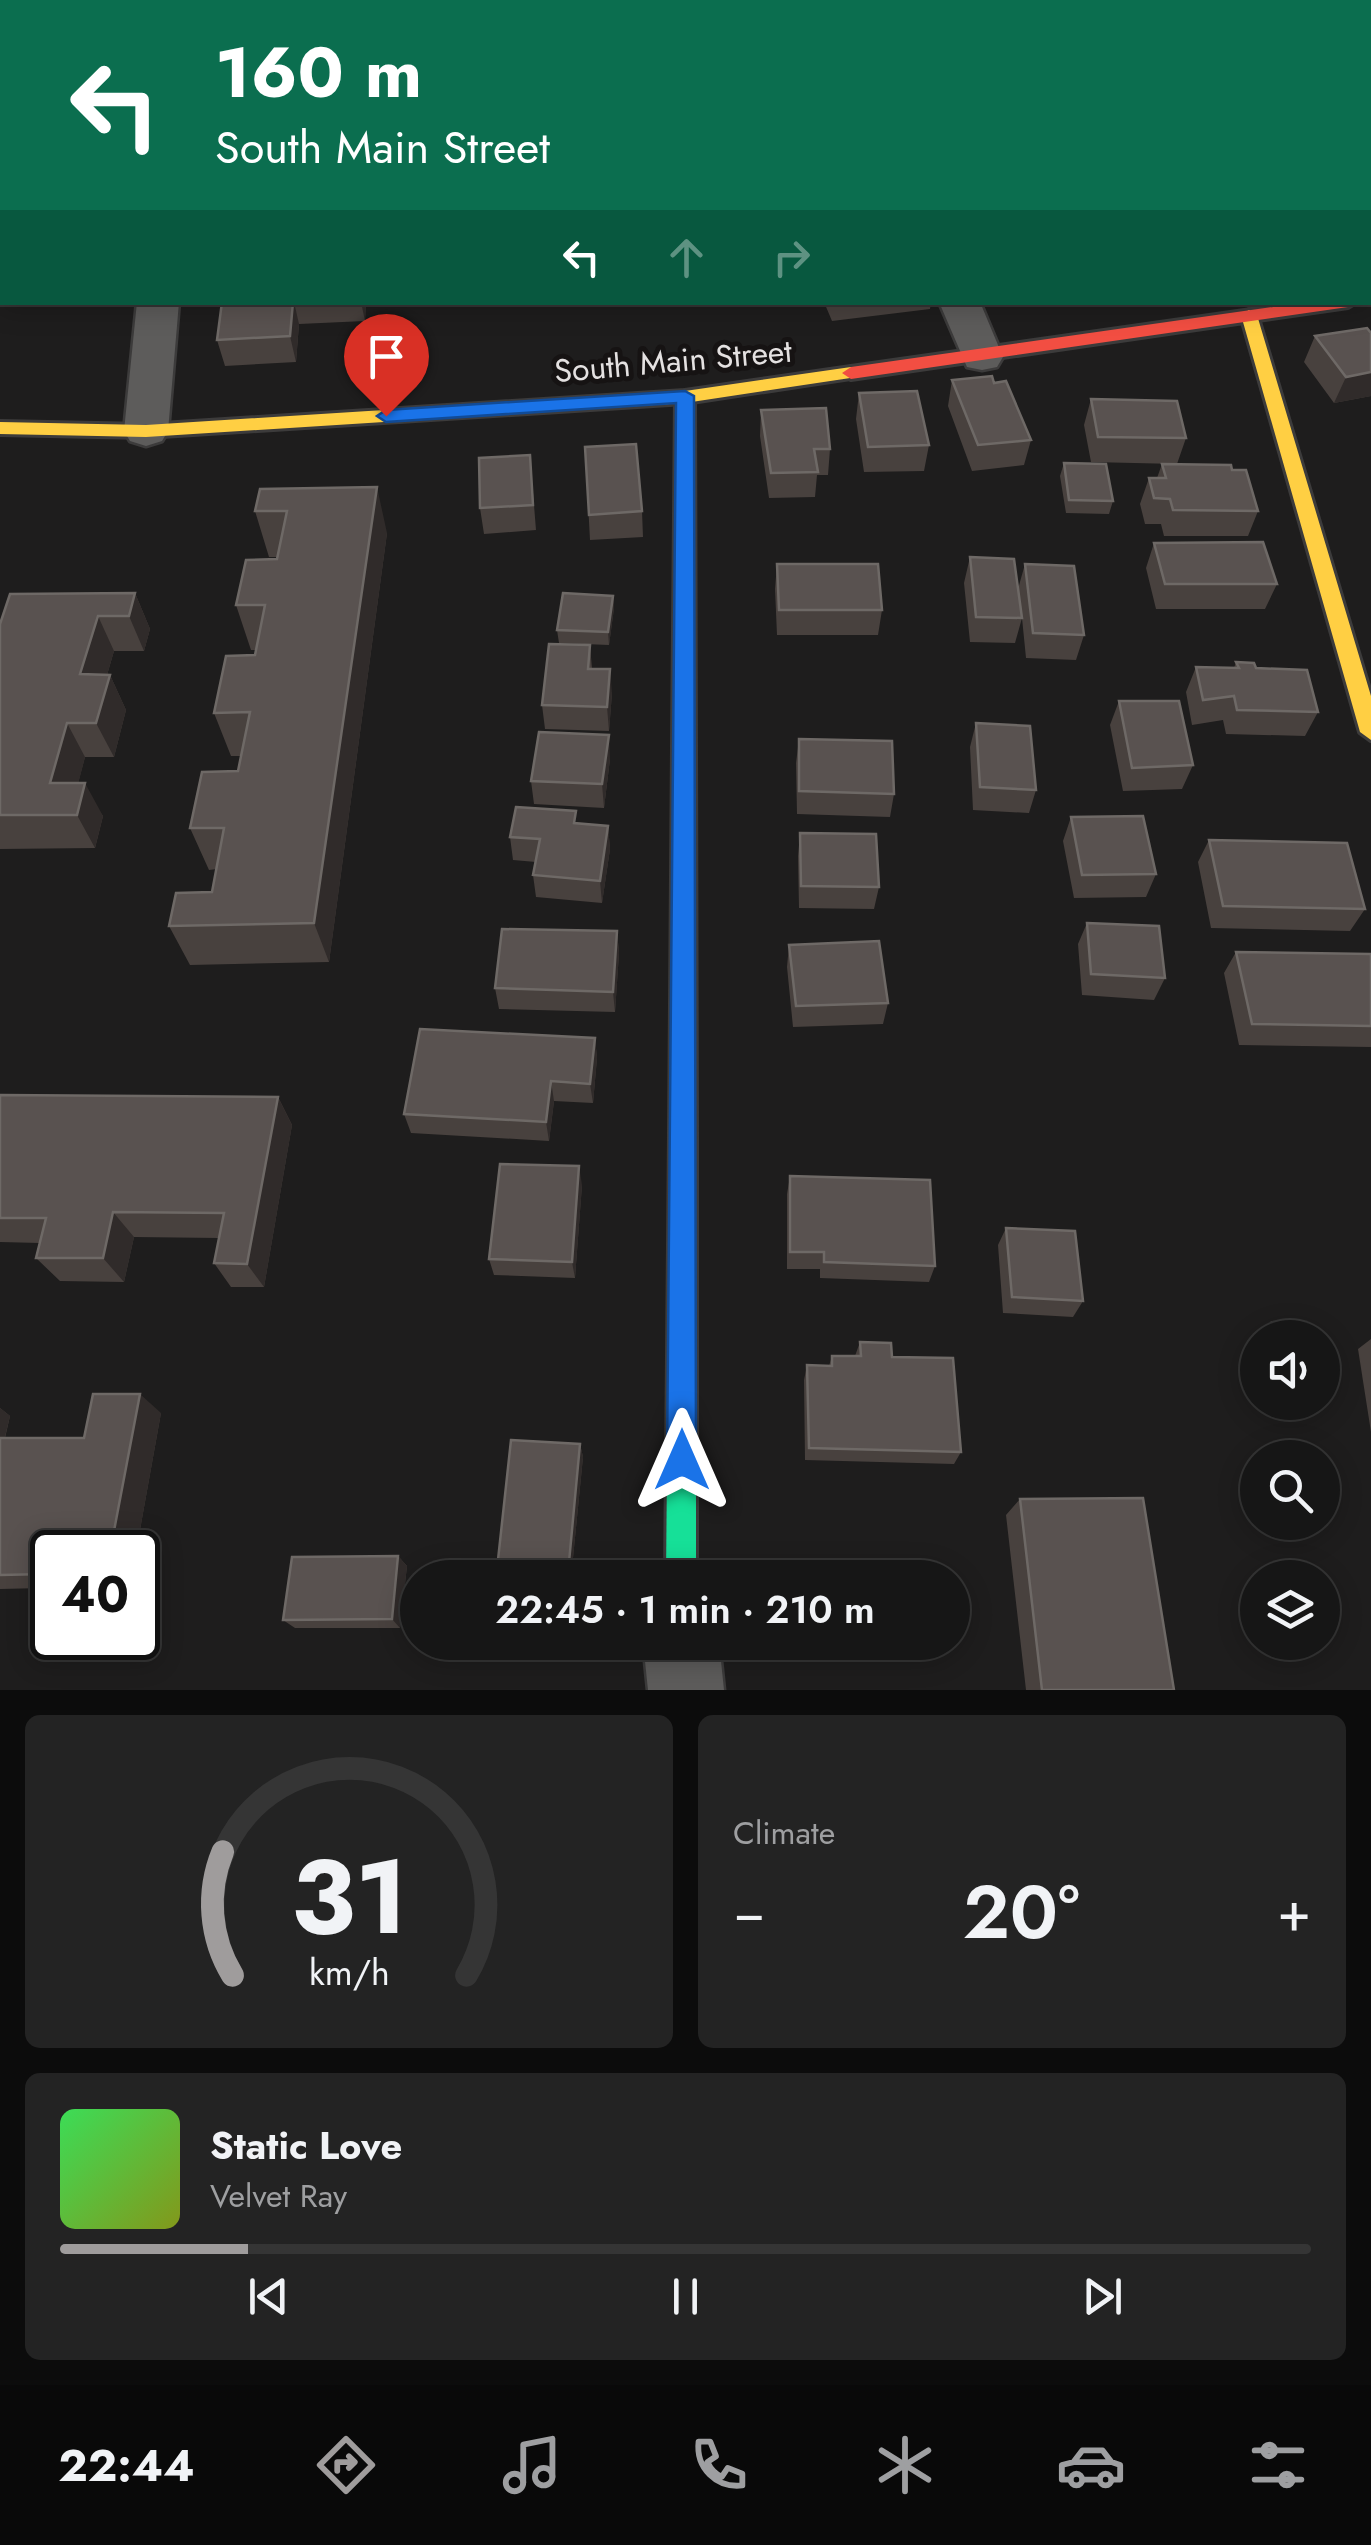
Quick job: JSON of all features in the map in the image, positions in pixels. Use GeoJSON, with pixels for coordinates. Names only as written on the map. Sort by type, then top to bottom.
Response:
{"type":"FeatureCollection","features":[{"type":"Feature","properties":{"kind":"street"},"geometry":{"type":"LineString","coordinates":[[146,431],[158,305]]}},
{"type":"Feature","properties":{"kind":"street"},"geometry":{"type":"LineString","coordinates":[[960,305],[982,357]]}},
{"type":"Feature","properties":{"kind":"street","name":"South Main Street"},"geometry":{"type":"LineString","coordinates":[[0,428],[146,431],[685,396],[982,357],[1324,305]]}},
{"type":"Feature","properties":{"kind":"street"},"geometry":{"type":"LineString","coordinates":[[1250,314],[1371,732]]}},
{"type":"Feature","properties":{"kind":"street"},"geometry":{"type":"LineString","coordinates":[[681,1560],[685,396]]}},
{"type":"Feature","properties":{"kind":"street"},"geometry":{"type":"LineString","coordinates":[[681,1660],[686,1690]]}},
{"type":"Feature","properties":{"kind":"building"},"geometry":{"type":"Polygon","coordinates":[[[222,305],[293,305],[290,336],[217,340],[222,305]]]}},
{"type":"Feature","properties":{"kind":"building"},"geometry":{"type":"Polygon","coordinates":[[[1367,328],[1371,333],[1371,372],[1346,377],[1315,336],[1367,328]]]}},
{"type":"Feature","properties":{"kind":"building"},"geometry":{"type":"Polygon","coordinates":[[[992,376],[994,383],[1006,381],[1031,440],[978,445],[952,380],[992,376]]]}},
{"type":"Feature","properties":{"kind":"building"},"geometry":{"type":"Polygon","coordinates":[[[917,391],[929,445],[868,447],[859,393],[917,391]]]}},
{"type":"Feature","properties":{"kind":"building"},"geometry":{"type":"Polygon","coordinates":[[[1091,399],[1177,401],[1186,438],[1098,437],[1091,399]]]}},
{"type":"Feature","properties":{"kind":"building"},"geometry":{"type":"Polygon","coordinates":[[[826,408],[830,449],[814,449],[818,472],[771,473],[761,410],[826,408]]]}},
{"type":"Feature","properties":{"kind":"building"},"geometry":{"type":"Polygon","coordinates":[[[636,444],[642,511],[589,515],[585,447],[636,444]]]}},
{"type":"Feature","properties":{"kind":"building"},"geometry":{"type":"Polygon","coordinates":[[[530,455],[533,505],[480,508],[479,458],[530,455]]]}},
{"type":"Feature","properties":{"kind":"building"},"geometry":{"type":"Polygon","coordinates":[[[1064,463],[1106,464],[1113,501],[1069,500],[1064,463]]]}},
{"type":"Feature","properties":{"kind":"building"},"geometry":{"type":"Polygon","coordinates":[[[1162,464],[1231,465],[1232,470],[1246,470],[1258,511],[1173,510],[1170,499],[1154,498],[1149,478],[1166,478],[1162,464]]]}},
{"type":"Feature","properties":{"kind":"building"},"geometry":{"type":"Polygon","coordinates":[[[377,487],[314,923],[169,926],[176,893],[212,892],[224,828],[190,828],[202,772],[238,771],[250,712],[214,713],[226,656],[255,655],[265,605],[236,605],[246,560],[277,559],[287,511],[255,511],[260,489],[377,487]]]}},
{"type":"Feature","properties":{"kind":"building"},"geometry":{"type":"Polygon","coordinates":[[[1263,542],[1277,584],[1165,584],[1154,543],[1263,542]]]}},
{"type":"Feature","properties":{"kind":"building"},"geometry":{"type":"Polygon","coordinates":[[[970,557],[1014,559],[1022,618],[976,617],[970,557]]]}},
{"type":"Feature","properties":{"kind":"building"},"geometry":{"type":"Polygon","coordinates":[[[777,564],[878,564],[882,610],[779,610],[777,564]]]}},
{"type":"Feature","properties":{"kind":"building"},"geometry":{"type":"Polygon","coordinates":[[[1025,564],[1074,566],[1084,635],[1033,633],[1025,564]]]}},
{"type":"Feature","properties":{"kind":"building"},"geometry":{"type":"Polygon","coordinates":[[[135,593],[129,616],[98,616],[80,674],[110,675],[96,723],[67,723],[50,783],[85,783],[77,815],[0,815],[0,624],[10,594],[135,593]]]}},
{"type":"Feature","properties":{"kind":"building"},"geometry":{"type":"Polygon","coordinates":[[[563,593],[613,596],[608,632],[557,630],[563,593]]]}},
{"type":"Feature","properties":{"kind":"building"},"geometry":{"type":"Polygon","coordinates":[[[549,644],[590,645],[588,669],[610,669],[607,707],[542,705],[549,644]]]}},
{"type":"Feature","properties":{"kind":"building"},"geometry":{"type":"Polygon","coordinates":[[[1236,662],[1254,663],[1256,668],[1307,670],[1318,712],[1237,710],[1234,696],[1203,700],[1196,667],[1239,668],[1236,662]]]}},
{"type":"Feature","properties":{"kind":"building"},"geometry":{"type":"Polygon","coordinates":[[[1119,701],[1179,701],[1193,765],[1132,768],[1119,701]]]}},
{"type":"Feature","properties":{"kind":"building"},"geometry":{"type":"Polygon","coordinates":[[[976,723],[1030,726],[1036,790],[980,787],[976,723]]]}},
{"type":"Feature","properties":{"kind":"building"},"geometry":{"type":"Polygon","coordinates":[[[539,732],[609,735],[602,784],[531,781],[539,732]]]}},
{"type":"Feature","properties":{"kind":"building"},"geometry":{"type":"Polygon","coordinates":[[[799,739],[892,741],[894,794],[799,791],[799,739]]]}},
{"type":"Feature","properties":{"kind":"building"},"geometry":{"type":"Polygon","coordinates":[[[516,807],[576,811],[574,823],[608,826],[600,881],[533,875],[540,839],[510,837],[516,807]]]}},
{"type":"Feature","properties":{"kind":"building"},"geometry":{"type":"Polygon","coordinates":[[[1143,816],[1156,874],[1082,875],[1071,817],[1143,816]]]}},
{"type":"Feature","properties":{"kind":"building"},"geometry":{"type":"Polygon","coordinates":[[[800,833],[876,834],[879,887],[801,886],[800,833]]]}},
{"type":"Feature","properties":{"kind":"building"},"geometry":{"type":"Polygon","coordinates":[[[1209,840],[1347,843],[1365,909],[1223,906],[1209,840]]]}},
{"type":"Feature","properties":{"kind":"building"},"geometry":{"type":"Polygon","coordinates":[[[1087,923],[1159,926],[1165,978],[1091,974],[1087,923]]]}},
{"type":"Feature","properties":{"kind":"building"},"geometry":{"type":"Polygon","coordinates":[[[502,929],[617,931],[613,992],[495,988],[502,929]]]}},
{"type":"Feature","properties":{"kind":"building"},"geometry":{"type":"Polygon","coordinates":[[[879,941],[888,1003],[796,1006],[789,945],[879,941]]]}},
{"type":"Feature","properties":{"kind":"building"},"geometry":{"type":"Polygon","coordinates":[[[1236,952],[1371,954],[1371,1026],[1252,1024],[1236,952]]]}},
{"type":"Feature","properties":{"kind":"building"},"geometry":{"type":"Polygon","coordinates":[[[420,1029],[595,1038],[590,1084],[551,1081],[546,1122],[404,1114],[420,1029]]]}},
{"type":"Feature","properties":{"kind":"building"},"geometry":{"type":"Polygon","coordinates":[[[0,1095],[278,1097],[247,1264],[214,1263],[224,1213],[113,1212],[103,1258],[36,1258],[46,1218],[0,1218],[0,1095]]]}},
{"type":"Feature","properties":{"kind":"building"},"geometry":{"type":"Polygon","coordinates":[[[500,1164],[579,1166],[572,1262],[489,1259],[500,1164]]]}},
{"type":"Feature","properties":{"kind":"building"},"geometry":{"type":"Polygon","coordinates":[[[790,1176],[930,1180],[935,1266],[824,1262],[824,1252],[790,1252],[790,1176]]]}},
{"type":"Feature","properties":{"kind":"building"},"geometry":{"type":"Polygon","coordinates":[[[1006,1228],[1075,1231],[1083,1301],[1012,1297],[1006,1228]]]}},
{"type":"Feature","properties":{"kind":"building"},"geometry":{"type":"Polygon","coordinates":[[[860,1342],[891,1343],[892,1357],[953,1358],[961,1452],[809,1448],[807,1365],[832,1366],[832,1356],[861,1356],[860,1342]]]}},
{"type":"Feature","properties":{"kind":"building"},"geometry":{"type":"Polygon","coordinates":[[[93,1394],[140,1394],[114,1530],[30,1530],[30,1574],[0,1575],[0,1438],[84,1438],[93,1394]]]}},
{"type":"Feature","properties":{"kind":"building"},"geometry":{"type":"Polygon","coordinates":[[[511,1440],[580,1444],[569,1560],[498,1560],[511,1440]]]}},
{"type":"Feature","properties":{"kind":"building"},"geometry":{"type":"Polygon","coordinates":[[[1143,1498],[1174,1690],[1042,1690],[1020,1499],[1143,1498]]]}},
{"type":"Feature","properties":{"kind":"building"},"geometry":{"type":"Polygon","coordinates":[[[398,1556],[392,1619],[283,1620],[292,1557],[398,1556]]]}},
{"type":"Feature","properties":{"kind":"traffic: fast"},"geometry":{"type":"LineString","coordinates":[[681,1560],[683,1134]]}},
{"type":"Feature","properties":{"kind":"traffic: slow"},"geometry":{"type":"LineString","coordinates":[[1249,315],[1371,732]]}},
{"type":"Feature","properties":{"kind":"traffic: slow"},"geometry":{"type":"LineString","coordinates":[[0,428],[146,431],[685,397],[851,373]]}},
{"type":"Feature","properties":{"kind":"traffic: slow"},"geometry":{"type":"LineString","coordinates":[[683,1134],[684,748]]}},
{"type":"Feature","properties":{"kind":"traffic: jam"},"geometry":{"type":"LineString","coordinates":[[851,373],[1327,305]]}},
{"type":"Feature","properties":{"kind":"traffic: jam"},"geometry":{"type":"LineString","coordinates":[[684,748],[685,397]]}},
{"type":"Feature","properties":{"kind":"route"},"geometry":{"type":"LineString","coordinates":[[386,416],[685,396],[682,1460]]}}]}
